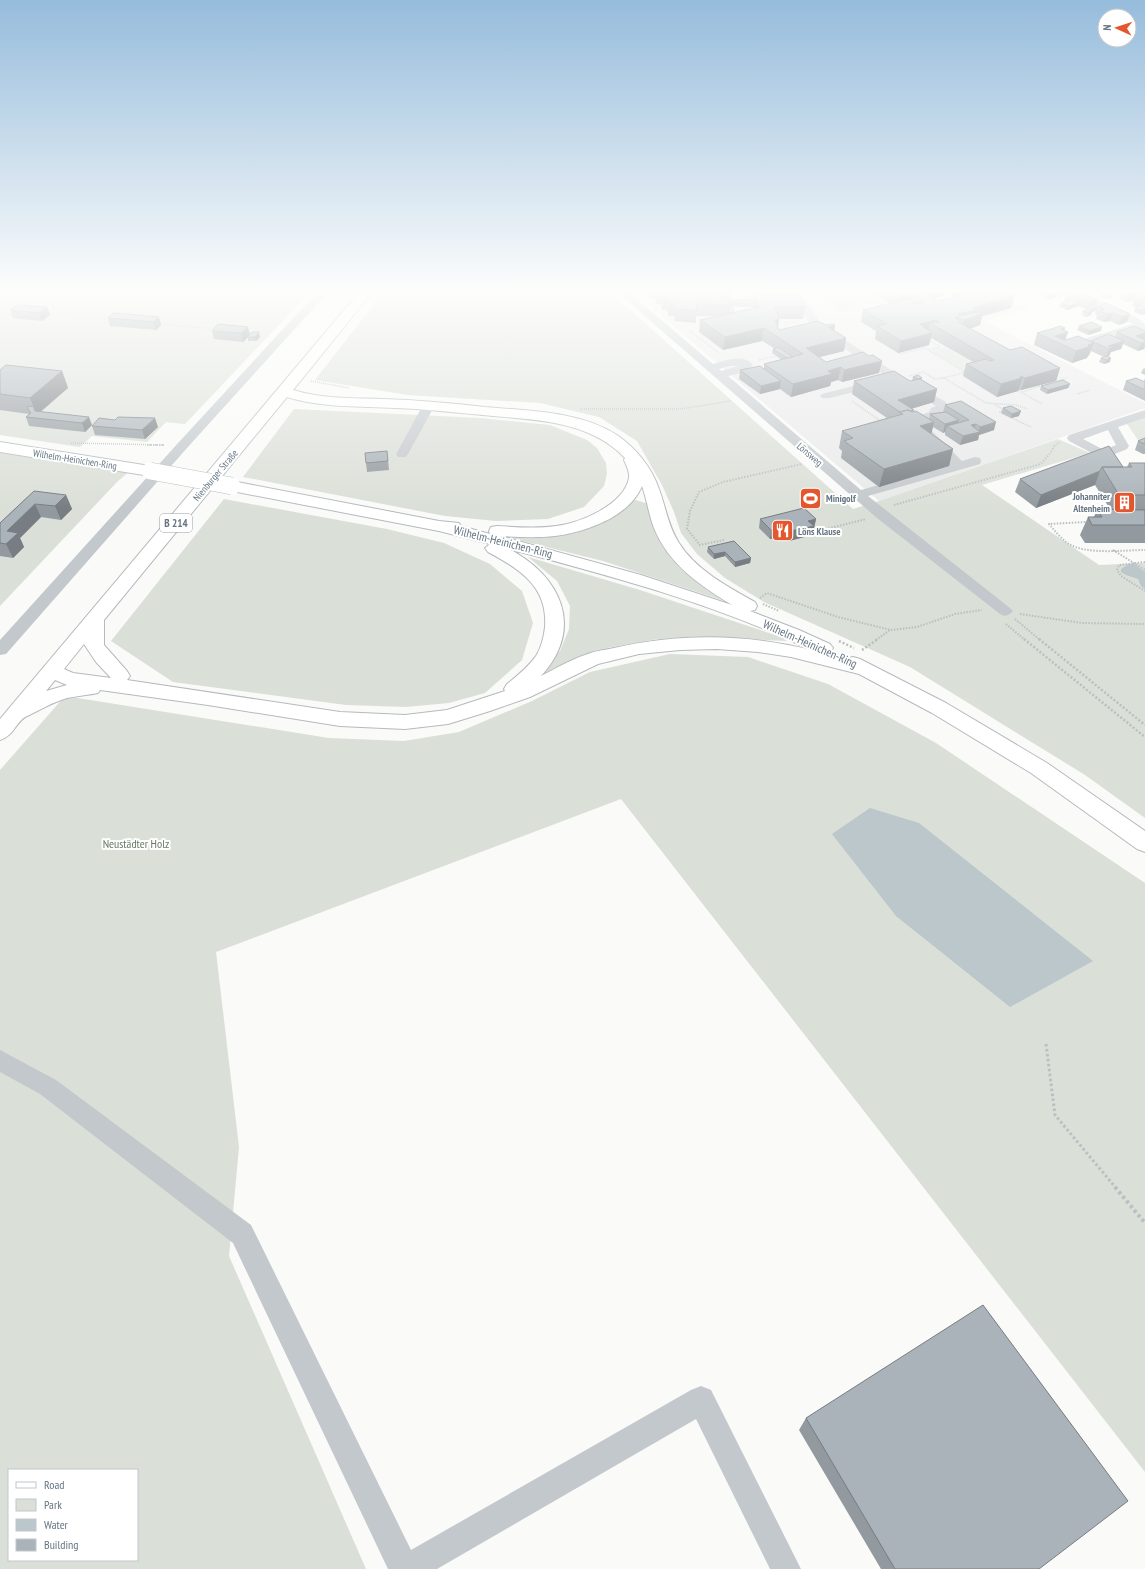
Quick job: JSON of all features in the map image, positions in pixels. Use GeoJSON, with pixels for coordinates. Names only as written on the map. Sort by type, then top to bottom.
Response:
{"type":"FeatureCollection","features":[{"type":"Feature","properties":{"kind":"main road"},"geometry":{"type":"LineString","coordinates":[[307,365],[307,373],[320,390]]}},
{"type":"Feature","properties":{"kind":"main road","name":"Nienburger Straße"},"geometry":{"type":"LineString","coordinates":[[0,733],[307,365]]}},
{"type":"Feature","properties":{"kind":"main road"},"geometry":{"type":"LineString","coordinates":[[253,430],[280,408],[292,404],[320,390]]}},
{"type":"Feature","properties":{"kind":"main road"},"geometry":{"type":"LineString","coordinates":[[285,392],[297,397],[320,390],[411,404],[518,414],[564,421],[603,433],[627,450],[642,468],[650,487],[665,534],[677,554],[706,582],[808,641]]}},
{"type":"Feature","properties":{"kind":"main road","name":"Wilhelm-Heinichen-Ring"},"geometry":{"type":"LineString","coordinates":[[0,447],[150,471],[439,526],[544,552],[644,581],[734,611],[808,641],[865,659],[939,708],[1039,768],[1145,842]]}},
{"type":"Feature","properties":{"kind":"main road"},"geometry":{"type":"LineString","coordinates":[[439,526],[524,532],[557,531],[591,521],[611,511],[629,496],[637,477],[635,467],[627,450]]}},
{"type":"Feature","properties":{"kind":"main road"},"geometry":{"type":"LineString","coordinates":[[439,526],[486,544],[513,557],[532,571],[545,586],[554,608],[554,628],[548,651],[533,671],[513,689],[483,706]]}},
{"type":"Feature","properties":{"kind":"main road"},"geometry":{"type":"LineString","coordinates":[[95,620],[94,645],[116,681]]}},
{"type":"Feature","properties":{"kind":"main road"},"geometry":{"type":"LineString","coordinates":[[53,671],[68,679],[116,681],[208,698],[340,719],[405,722],[448,717],[483,706],[522,692],[592,659],[639,648],[680,644],[717,643],[865,659]]}},
{"type":"Feature","properties":{"kind":"main road"},"geometry":{"type":"LineString","coordinates":[[16,715],[44,698],[70,690],[116,681]]}},
{"type":"Feature","properties":{"kind":"street"},"geometry":{"type":"LineString","coordinates":[[0,650],[258,363]]}},
{"type":"Feature","properties":{"kind":"street","name":"Lönsweg"},"geometry":{"type":"LineString","coordinates":[[705,363],[879,513],[1003,615]]}},
{"type":"Feature","properties":{"kind":"street"},"geometry":{"type":"LineString","coordinates":[[714,371],[732,363]]}},
{"type":"Feature","properties":{"kind":"street"},"geometry":{"type":"LineString","coordinates":[[874,363],[942,405],[942,408],[935,411],[936,414],[920,420],[919,425],[956,462],[954,467]]}},
{"type":"Feature","properties":{"kind":"street"},"geometry":{"type":"LineString","coordinates":[[826,396],[891,374]]}},
{"type":"Feature","properties":{"kind":"street"},"geometry":{"type":"LineString","coordinates":[[402,454],[430,406]]}},
{"type":"Feature","properties":{"kind":"street"},"geometry":{"type":"LineString","coordinates":[[1073,438],[1145,414]]}},
{"type":"Feature","properties":{"kind":"street"},"geometry":{"type":"LineString","coordinates":[[1073,438],[1103,454],[1123,446],[1111,426]]}},
{"type":"Feature","properties":{"kind":"street"},"geometry":{"type":"LineString","coordinates":[[859,495],[975,461]]}},
{"type":"Feature","properties":{"kind":"street"},"geometry":{"type":"LineString","coordinates":[[0,1060],[48,1087],[242,1234],[404,1569]]}},
{"type":"Feature","properties":{"kind":"street"},"geometry":{"type":"LineString","coordinates":[[407,1569],[701,1400],[786,1569]]}},
{"type":"Feature","properties":{"kind":"path"},"geometry":{"type":"LineString","coordinates":[[951,363],[966,372]]}},
{"type":"Feature","properties":{"kind":"path"},"geometry":{"type":"LineString","coordinates":[[891,374],[892,369],[904,377],[923,372],[935,379],[944,378],[971,370]]}},
{"type":"Feature","properties":{"kind":"path"},"geometry":{"type":"LineString","coordinates":[[944,378],[986,403],[1016,405],[1027,409]]}},
{"type":"Feature","properties":{"kind":"path"},"geometry":{"type":"LineString","coordinates":[[1052,383],[1068,378]]}},
{"type":"Feature","properties":{"kind":"path"},"geometry":{"type":"LineString","coordinates":[[1022,392],[1045,385]]}},
{"type":"Feature","properties":{"kind":"path"},"geometry":{"type":"LineString","coordinates":[[1018,390],[1042,404]]}},
{"type":"Feature","properties":{"kind":"path"},"geometry":{"type":"LineString","coordinates":[[1077,394],[1090,390]]}},
{"type":"Feature","properties":{"kind":"path"},"geometry":{"type":"LineString","coordinates":[[840,392],[884,423]]}},
{"type":"Feature","properties":{"kind":"path"},"geometry":{"type":"LineString","coordinates":[[575,409],[681,409],[719,404],[746,398]]}},
{"type":"Feature","properties":{"kind":"path"},"geometry":{"type":"LineString","coordinates":[[993,404],[1005,410],[999,412],[1012,420],[1022,422],[1031,427]]}},
{"type":"Feature","properties":{"kind":"path"},"geometry":{"type":"LineString","coordinates":[[865,409],[872,407]]}},
{"type":"Feature","properties":{"kind":"path"},"geometry":{"type":"LineString","coordinates":[[810,533],[879,513],[994,476],[1022,471],[1041,464],[1051,452],[1055,444],[1073,438]]}},
{"type":"Feature","properties":{"kind":"path"},"geometry":{"type":"LineString","coordinates":[[64,443],[183,445]]}},
{"type":"Feature","properties":{"kind":"path"},"geometry":{"type":"LineString","coordinates":[[724,540],[700,545],[687,529],[690,511],[700,492],[722,482],[818,460]]}},
{"type":"Feature","properties":{"kind":"path"},"geometry":{"type":"LineString","coordinates":[[1093,522],[1066,522],[1049,524],[1070,545],[1083,548],[1145,550]]}},
{"type":"Feature","properties":{"kind":"path"},"geometry":{"type":"LineString","coordinates":[[1086,522],[1089,529]]}},
{"type":"Feature","properties":{"kind":"path"},"geometry":{"type":"LineString","coordinates":[[814,526],[819,531]]}},
{"type":"Feature","properties":{"kind":"path"},"geometry":{"type":"LineString","coordinates":[[1113,550],[1145,570]]}},
{"type":"Feature","properties":{"kind":"path"},"geometry":{"type":"LineString","coordinates":[[1145,562],[1119,564],[1117,570],[1118,573],[1145,591]]}},
{"type":"Feature","properties":{"kind":"path"},"geometry":{"type":"LineString","coordinates":[[767,593],[838,618],[891,630],[917,627],[955,614],[989,610]]}},
{"type":"Feature","properties":{"kind":"path"},"geometry":{"type":"LineString","coordinates":[[757,601],[782,613]]}},
{"type":"Feature","properties":{"kind":"path"},"geometry":{"type":"LineString","coordinates":[[1003,615],[1054,621],[1145,624]]}},
{"type":"Feature","properties":{"kind":"path"},"geometry":{"type":"LineString","coordinates":[[1003,615],[1145,725]]}},
{"type":"Feature","properties":{"kind":"path"},"geometry":{"type":"LineString","coordinates":[[1003,615],[1145,737]]}},
{"type":"Feature","properties":{"kind":"path"},"geometry":{"type":"LineString","coordinates":[[834,638],[865,659],[891,630]]}},
{"type":"Feature","properties":{"kind":"path"},"geometry":{"type":"LineString","coordinates":[[1046,1044],[1055,1115],[1145,1223]]}},
{"type":"Feature","properties":{"kind":"shaded area"},"geometry":{"type":"Polygon","coordinates":[[[717,363],[1067,363],[1145,403],[1145,408],[879,501],[717,363]]]}},
{"type":"Feature","properties":{"kind":"green space"},"geometry":{"type":"Polygon","coordinates":[[[0,363],[243,363],[185,424],[166,422],[147,442],[92,436],[80,447],[0,435],[0,363]]]}},
{"type":"Feature","properties":{"kind":"green space"},"geometry":{"type":"Polygon","coordinates":[[[328,363],[690,363],[853,509],[1058,439],[1090,453],[982,485],[1099,565],[1145,563],[1145,818],[1085,775],[910,667],[764,602],[725,578],[697,554],[681,533],[674,512],[662,485],[637,441],[599,417],[540,403],[408,395],[315,380],[328,363]]]}},
{"type":"Feature","properties":{"kind":"green space"},"geometry":{"type":"Polygon","coordinates":[[[952,363],[973,363],[978,366],[964,370],[952,363]]]}},
{"type":"Feature","properties":{"kind":"green space"},"geometry":{"type":"Polygon","coordinates":[[[294,409],[480,418],[550,425],[587,440],[597,448],[606,463],[607,474],[604,486],[584,507],[548,519],[496,521],[445,516],[243,477],[294,409]]]}},
{"type":"Feature","properties":{"kind":"green space"},"geometry":{"type":"Polygon","coordinates":[[[1145,418],[1145,441],[1140,443],[1127,424],[1145,418]]]}},
{"type":"Feature","properties":{"kind":"green space"},"geometry":{"type":"Polygon","coordinates":[[[0,450],[131,470],[117,482],[0,606],[0,450]]]}},
{"type":"Feature","properties":{"kind":"green space"},"geometry":{"type":"Polygon","coordinates":[[[224,499],[387,529],[444,543],[490,564],[522,591],[533,623],[522,660],[485,693],[449,703],[406,707],[346,705],[173,682],[111,641],[224,499]]]}},
{"type":"Feature","properties":{"kind":"green space"},"geometry":{"type":"Polygon","coordinates":[[[632,499],[649,504],[655,522],[734,604],[603,561],[498,535],[539,537],[632,499]]]}},
{"type":"Feature","properties":{"kind":"green space"},"geometry":{"type":"Polygon","coordinates":[[[528,557],[640,590],[787,639],[786,641],[712,637],[657,639],[596,650],[533,680],[560,651],[569,629],[570,606],[557,581],[528,557]]]}},
{"type":"Feature","properties":{"kind":"green space","name":"Neustädter Holz"},"geometry":{"type":"Polygon","coordinates":[[[670,654],[748,657],[828,684],[936,743],[1145,883],[1145,1472],[621,799],[216,952],[239,1147],[229,1256],[366,1569],[0,1569],[0,770],[65,696],[329,738],[404,741],[459,732],[532,701],[590,672],[670,654]]]}},
{"type":"Feature","properties":{"kind":"water"},"geometry":{"type":"Polygon","coordinates":[[[1129,564],[1134,564],[1145,572],[1145,589],[1141,586],[1138,579],[1121,572],[1121,569],[1129,564]]]}},
{"type":"Feature","properties":{"kind":"water"},"geometry":{"type":"Polygon","coordinates":[[[870,808],[919,823],[1093,961],[1010,1007],[896,916],[832,834],[870,808]]]}},
{"type":"Feature","properties":{"kind":"building"},"geometry":{"type":"Polygon","coordinates":[[[873,363],[844,370],[841,367],[828,371],[832,374],[793,384],[764,364],[873,363]]]}},
{"type":"Feature","properties":{"kind":"building"},"geometry":{"type":"Polygon","coordinates":[[[1051,363],[1060,368],[1025,378],[1020,377],[1022,378],[1001,384],[966,364],[1051,363]]]}},
{"type":"Feature","properties":{"kind":"building"},"geometry":{"type":"Polygon","coordinates":[[[6,365],[62,371],[30,398],[0,394],[0,370],[6,365]]]}},
{"type":"Feature","properties":{"kind":"building"},"geometry":{"type":"Polygon","coordinates":[[[760,366],[781,381],[761,386],[740,370],[760,366]]]}},
{"type":"Feature","properties":{"kind":"building"},"geometry":{"type":"Polygon","coordinates":[[[894,371],[910,381],[920,379],[937,389],[898,400],[914,410],[900,412],[854,381],[894,371]]]}},
{"type":"Feature","properties":{"kind":"building"},"geometry":{"type":"Polygon","coordinates":[[[918,375],[922,378],[918,379],[913,377],[918,375]]]}},
{"type":"Feature","properties":{"kind":"building"},"geometry":{"type":"Polygon","coordinates":[[[1136,378],[1145,382],[1145,390],[1126,381],[1136,378]]]}},
{"type":"Feature","properties":{"kind":"building"},"geometry":{"type":"Polygon","coordinates":[[[1063,380],[1070,384],[1048,390],[1041,386],[1063,380]]]}},
{"type":"Feature","properties":{"kind":"building"},"geometry":{"type":"Polygon","coordinates":[[[961,401],[996,422],[980,427],[976,424],[971,425],[980,432],[963,436],[947,426],[969,420],[945,405],[961,401]]]}},
{"type":"Feature","properties":{"kind":"building"},"geometry":{"type":"Polygon","coordinates":[[[33,406],[35,411],[89,417],[82,423],[26,417],[31,413],[27,407],[33,406]]]}},
{"type":"Feature","properties":{"kind":"building"},"geometry":{"type":"Polygon","coordinates":[[[1011,406],[1021,411],[1012,414],[1003,408],[1011,406]]]}},
{"type":"Feature","properties":{"kind":"building"},"geometry":{"type":"Polygon","coordinates":[[[908,410],[912,412],[916,411],[934,422],[920,426],[953,449],[884,469],[844,441],[853,438],[842,431],[903,414],[899,412],[908,410]]]}},
{"type":"Feature","properties":{"kind":"building"},"geometry":{"type":"Polygon","coordinates":[[[946,412],[959,420],[945,424],[930,414],[946,412]]]}},
{"type":"Feature","properties":{"kind":"building"},"geometry":{"type":"Polygon","coordinates":[[[118,417],[155,418],[142,430],[92,426],[99,418],[115,420],[118,417]]]}},
{"type":"Feature","properties":{"kind":"building"},"geometry":{"type":"Polygon","coordinates":[[[1145,438],[1145,444],[1138,441],[1145,438]]]}},
{"type":"Feature","properties":{"kind":"building"},"geometry":{"type":"Polygon","coordinates":[[[1109,446],[1123,467],[1102,467],[1100,471],[1041,495],[1020,479],[1109,446]]]}},
{"type":"Feature","properties":{"kind":"building"},"geometry":{"type":"Polygon","coordinates":[[[387,451],[388,461],[366,463],[365,453],[387,451]]]}},
{"type":"Feature","properties":{"kind":"building"},"geometry":{"type":"Polygon","coordinates":[[[1129,463],[1145,463],[1145,495],[1119,495],[1102,467],[1132,467],[1129,463]]]}},
{"type":"Feature","properties":{"kind":"building"},"geometry":{"type":"Polygon","coordinates":[[[34,491],[66,495],[55,506],[35,504],[7,531],[18,533],[6,544],[0,543],[0,523],[34,491]]]}},
{"type":"Feature","properties":{"kind":"building"},"geometry":{"type":"Polygon","coordinates":[[[804,508],[816,519],[808,521],[814,526],[790,531],[785,526],[771,530],[760,519],[804,508]]]}},
{"type":"Feature","properties":{"kind":"building"},"geometry":{"type":"Polygon","coordinates":[[[1097,509],[1145,510],[1145,525],[1092,525],[1088,517],[1102,517],[1097,509]]]}},
{"type":"Feature","properties":{"kind":"building"},"geometry":{"type":"Polygon","coordinates":[[[734,541],[751,558],[735,562],[725,552],[714,554],[708,547],[734,541]]]}},
{"type":"Feature","properties":{"kind":"building"},"geometry":{"type":"Polygon","coordinates":[[[983,1305],[1128,1501],[1039,1569],[895,1569],[806,1418],[983,1305]]]}},
{"type":"Feature","properties":{"kind":"place","name":"Minigolf"},"geometry":{"type":"Point","coordinates":[811,498]}},
{"type":"Feature","properties":{"kind":"place","name":"Johanniter Altenheim"},"geometry":{"type":"Point","coordinates":[1125,502]}},
{"type":"Feature","properties":{"kind":"place","name":"Löns Klause"},"geometry":{"type":"Point","coordinates":[782,531]}}]}
